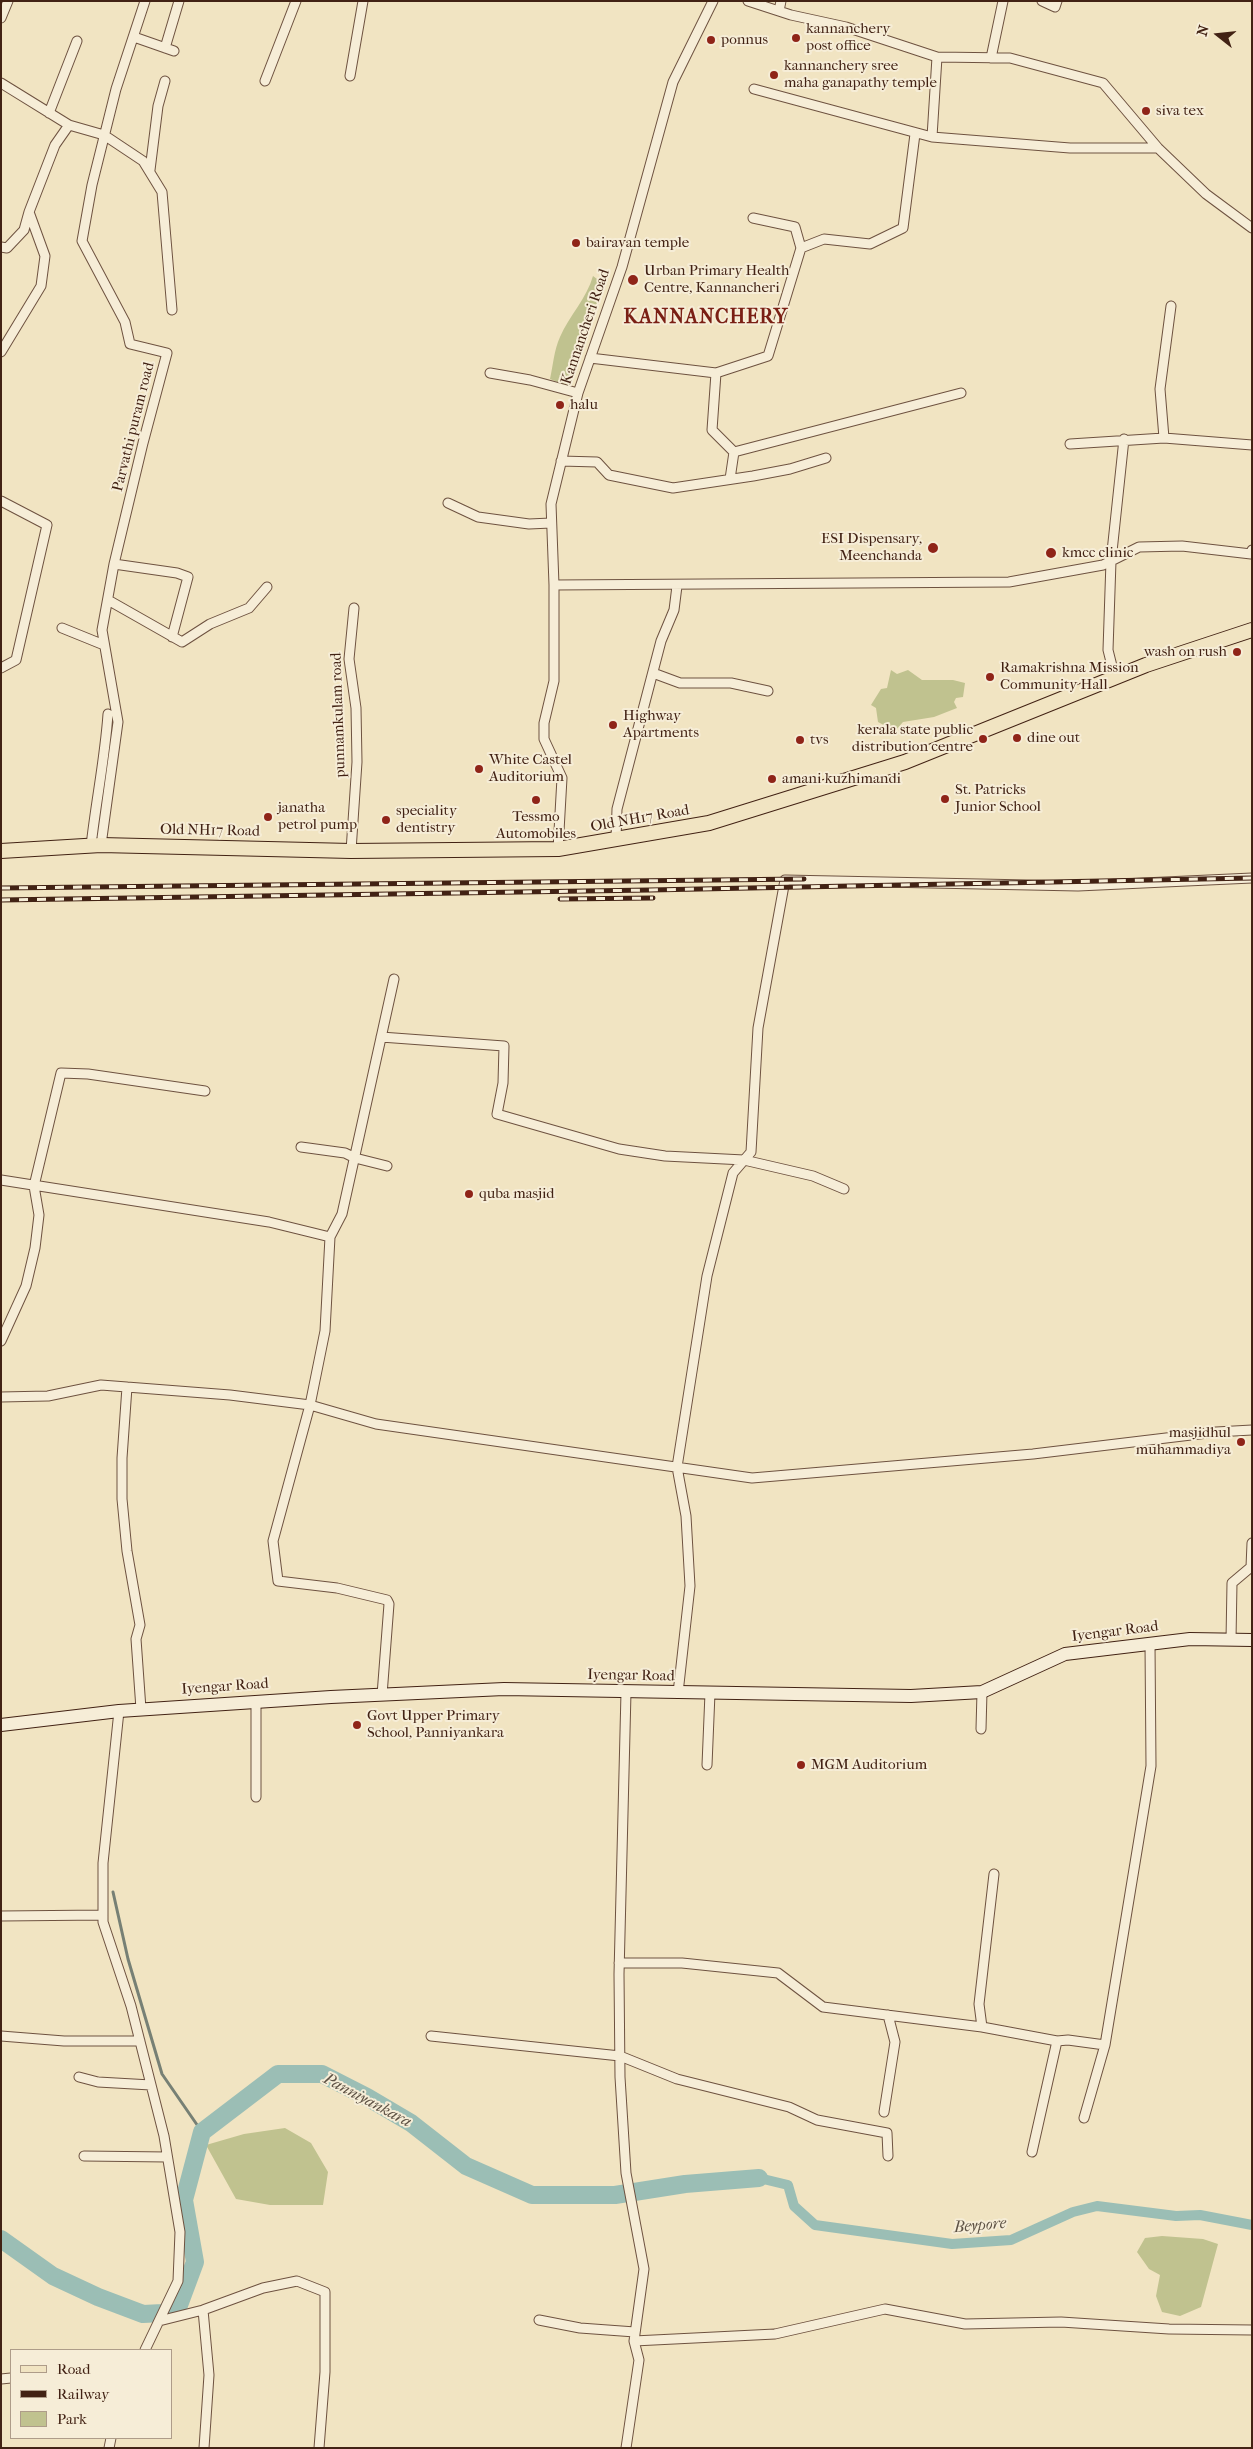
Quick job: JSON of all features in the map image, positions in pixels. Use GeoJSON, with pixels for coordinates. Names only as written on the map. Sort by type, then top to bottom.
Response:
{"type":"FeatureCollection","features":[{"type":"Feature","properties":{"kind":"main road","name":"Old NH17 Road"},"geometry":{"type":"LineString","coordinates":[[1,851],[96,846],[352,850],[558,849],[709,823],[905,762],[1175,654],[1252,630]]}},
{"type":"Feature","properties":{"kind":"main road","name":"Iyengar Road"},"geometry":{"type":"LineString","coordinates":[[1,1726],[141,1709],[504,1690],[911,1696],[982,1692],[1065,1654],[1190,1639],[1252,1640]]}},
{"type":"Feature","properties":{"kind":"street"},"geometry":{"type":"LineString","coordinates":[[1,18],[8,1]]}},
{"type":"Feature","properties":{"kind":"street","name":"Parvathi puram road"},"geometry":{"type":"LineString","coordinates":[[96,846],[118,722],[102,630],[114,564],[167,352],[130,344],[124,322],[82,241],[92,185],[116,89],[145,1]]}},
{"type":"Feature","properties":{"kind":"street"},"geometry":{"type":"LineString","coordinates":[[134,37],[169,49],[179,1]]}},
{"type":"Feature","properties":{"kind":"street"},"geometry":{"type":"LineString","coordinates":[[265,81],[296,1]]}},
{"type":"Feature","properties":{"kind":"street"},"geometry":{"type":"LineString","coordinates":[[350,76],[363,1]]}},
{"type":"Feature","properties":{"kind":"street","name":"Kannancheri Road"},"geometry":{"type":"LineString","coordinates":[[558,849],[562,778],[544,739],[544,723],[554,682],[554,585],[551,504],[578,392],[622,267],[673,82],[714,1]]}},
{"type":"Feature","properties":{"kind":"street"},"geometry":{"type":"LineString","coordinates":[[748,1],[779,11],[846,27],[937,57],[1010,58],[1102,83],[1158,148],[1206,194],[1252,228]]}},
{"type":"Feature","properties":{"kind":"street"},"geometry":{"type":"LineString","coordinates":[[779,11],[781,1]]}},
{"type":"Feature","properties":{"kind":"street"},"geometry":{"type":"LineString","coordinates":[[991,58],[994,34],[1004,1]]}},
{"type":"Feature","properties":{"kind":"street"},"geometry":{"type":"LineString","coordinates":[[1042,1],[1055,7],[1057,1]]}},
{"type":"Feature","properties":{"kind":"street"},"geometry":{"type":"LineString","coordinates":[[49,113],[77,41]]}},
{"type":"Feature","properties":{"kind":"street"},"geometry":{"type":"LineString","coordinates":[[932,137],[937,57]]}},
{"type":"Feature","properties":{"kind":"street"},"geometry":{"type":"LineString","coordinates":[[150,170],[158,106],[165,81]]}},
{"type":"Feature","properties":{"kind":"street"},"geometry":{"type":"LineString","coordinates":[[1,83],[70,125],[104,135],[143,160],[162,192],[172,310]]}},
{"type":"Feature","properties":{"kind":"street"},"geometry":{"type":"LineString","coordinates":[[754,89],[915,134],[932,137],[1070,148],[1158,148]]}},
{"type":"Feature","properties":{"kind":"street"},"geometry":{"type":"LineString","coordinates":[[1,247],[8,248],[24,230],[55,145],[70,125]]}},
{"type":"Feature","properties":{"kind":"street"},"geometry":{"type":"LineString","coordinates":[[801,248],[824,239],[870,244],[903,228],[915,134]]}},
{"type":"Feature","properties":{"kind":"street"},"geometry":{"type":"LineString","coordinates":[[1,352],[41,286],[45,256],[29,212]]}},
{"type":"Feature","properties":{"kind":"street"},"geometry":{"type":"LineString","coordinates":[[590,358],[716,373],[768,356],[801,248],[795,227],[753,218]]}},
{"type":"Feature","properties":{"kind":"street"},"geometry":{"type":"LineString","coordinates":[[1164,438],[1160,389],[1171,306]]}},
{"type":"Feature","properties":{"kind":"street"},"geometry":{"type":"LineString","coordinates":[[490,373],[530,380],[578,392]]}},
{"type":"Feature","properties":{"kind":"street"},"geometry":{"type":"LineString","coordinates":[[716,373],[712,430],[734,452]]}},
{"type":"Feature","properties":{"kind":"street"},"geometry":{"type":"LineString","coordinates":[[734,452],[961,393]]}},
{"type":"Feature","properties":{"kind":"street"},"geometry":{"type":"LineString","coordinates":[[1070,444],[1124,439],[1164,438],[1252,445]]}},
{"type":"Feature","properties":{"kind":"street"},"geometry":{"type":"LineString","coordinates":[[1115,678],[1108,650],[1111,561],[1124,439]]}},
{"type":"Feature","properties":{"kind":"street"},"geometry":{"type":"LineString","coordinates":[[730,479],[734,452]]}},
{"type":"Feature","properties":{"kind":"street"},"geometry":{"type":"LineString","coordinates":[[561,461],[597,462],[609,475],[673,488],[790,469],[826,458]]}},
{"type":"Feature","properties":{"kind":"street"},"geometry":{"type":"LineString","coordinates":[[1,501],[47,525],[16,660],[1,668]]}},
{"type":"Feature","properties":{"kind":"street"},"geometry":{"type":"LineString","coordinates":[[448,502],[478,517],[529,524],[552,523]]}},
{"type":"Feature","properties":{"kind":"street"},"geometry":{"type":"LineString","coordinates":[[554,585],[677,586],[1009,582],[1103,565],[1139,547],[1182,546],[1251,554],[1252,550]]}},
{"type":"Feature","properties":{"kind":"street"},"geometry":{"type":"LineString","coordinates":[[114,564],[177,573],[188,577],[172,637]]}},
{"type":"Feature","properties":{"kind":"street"},"geometry":{"type":"LineString","coordinates":[[108,600],[182,642],[210,624],[249,608],[267,586]]}},
{"type":"Feature","properties":{"kind":"street"},"geometry":{"type":"LineString","coordinates":[[616,839],[617,809],[661,642],[674,610],[677,586]]}},
{"type":"Feature","properties":{"kind":"street","name":"punnamkulam road"},"geometry":{"type":"LineString","coordinates":[[352,850],[357,762],[356,708],[349,659],[354,608]]}},
{"type":"Feature","properties":{"kind":"street"},"geometry":{"type":"LineString","coordinates":[[62,628],[104,645]]}},
{"type":"Feature","properties":{"kind":"street"},"geometry":{"type":"LineString","coordinates":[[653,673],[680,683],[731,684],[768,692]]}},
{"type":"Feature","properties":{"kind":"street"},"geometry":{"type":"LineString","coordinates":[[96,846],[96,800],[103,769],[108,714]]}},
{"type":"Feature","properties":{"kind":"street"},"geometry":{"type":"LineString","coordinates":[[678,1693],[690,1586],[686,1516],[677,1467],[707,1276],[733,1173],[751,1152],[758,1028],[785,880],[1078,886],[1252,878]]}},
{"type":"Feature","properties":{"kind":"street"},"geometry":{"type":"LineString","coordinates":[[382,1695],[389,1604],[387,1600],[337,1588],[278,1582],[273,1541],[310,1405],[325,1331],[330,1237],[342,1214],[394,979]]}},
{"type":"Feature","properties":{"kind":"street"},"geometry":{"type":"LineString","coordinates":[[381,1037],[504,1046],[503,1082],[497,1114],[619,1149],[665,1156],[744,1160],[813,1176],[844,1189]]}},
{"type":"Feature","properties":{"kind":"street"},"geometry":{"type":"LineString","coordinates":[[1,1341],[26,1286],[35,1248],[39,1215],[34,1186],[61,1073],[88,1074],[205,1091]]}},
{"type":"Feature","properties":{"kind":"street"},"geometry":{"type":"LineString","coordinates":[[301,1147],[345,1153],[355,1158],[388,1166]]}},
{"type":"Feature","properties":{"kind":"street"},"geometry":{"type":"LineString","coordinates":[[1,1180],[269,1222],[330,1237]]}},
{"type":"Feature","properties":{"kind":"street"},"geometry":{"type":"LineString","coordinates":[[1,1397],[48,1396],[100,1385],[230,1395],[310,1405],[376,1424],[752,1478],[1033,1454],[1216,1432],[1252,1430]]}},
{"type":"Feature","properties":{"kind":"street"},"geometry":{"type":"LineString","coordinates":[[127,1387],[122,1458],[122,1499],[128,1559],[140,1625],[136,1639],[141,1709]]}},
{"type":"Feature","properties":{"kind":"street"},"geometry":{"type":"LineString","coordinates":[[1231,1640],[1232,1583],[1251,1567],[1252,1543]]}},
{"type":"Feature","properties":{"kind":"street"},"geometry":{"type":"LineString","coordinates":[[1084,2118],[1105,2045],[1151,1766],[1150,1644]]}},
{"type":"Feature","properties":{"kind":"street"},"geometry":{"type":"LineString","coordinates":[[626,1692],[619,1963],[620,2056],[626,2173],[644,2269],[634,2336],[639,2360],[626,2448]]}},
{"type":"Feature","properties":{"kind":"street"},"geometry":{"type":"LineString","coordinates":[[981,1729],[982,1692]]}},
{"type":"Feature","properties":{"kind":"street"},"geometry":{"type":"LineString","coordinates":[[707,1765],[710,1693]]}},
{"type":"Feature","properties":{"kind":"street"},"geometry":{"type":"LineString","coordinates":[[256,1702],[256,1797]]}},
{"type":"Feature","properties":{"kind":"street"},"geometry":{"type":"LineString","coordinates":[[119,1711],[103,1863],[103,1915],[151,2085],[167,2157],[180,2232],[178,2281],[145,2349]]}},
{"type":"Feature","properties":{"kind":"street"},"geometry":{"type":"LineString","coordinates":[[982,2027],[979,2004],[994,1874]]}},
{"type":"Feature","properties":{"kind":"street"},"geometry":{"type":"LineString","coordinates":[[1,1916],[103,1915]]}},
{"type":"Feature","properties":{"kind":"street"},"geometry":{"type":"LineString","coordinates":[[619,1963],[682,1963],[778,1972],[823,2007],[982,2027],[1056,2041],[1068,2040],[1105,2045]]}},
{"type":"Feature","properties":{"kind":"street"},"geometry":{"type":"LineString","coordinates":[[884,2112],[895,2042],[888,2015]]}},
{"type":"Feature","properties":{"kind":"street"},"geometry":{"type":"LineString","coordinates":[[1,2036],[64,2041],[140,2041]]}},
{"type":"Feature","properties":{"kind":"street"},"geometry":{"type":"LineString","coordinates":[[431,2036],[620,2056],[677,2079],[789,2107],[816,2120],[887,2133],[888,2156]]}},
{"type":"Feature","properties":{"kind":"street"},"geometry":{"type":"LineString","coordinates":[[1032,2152],[1056,2041]]}},
{"type":"Feature","properties":{"kind":"street"},"geometry":{"type":"LineString","coordinates":[[79,2077],[98,2082],[151,2085]]}},
{"type":"Feature","properties":{"kind":"street"},"geometry":{"type":"LineString","coordinates":[[84,2156],[167,2157]]}},
{"type":"Feature","properties":{"kind":"street"},"geometry":{"type":"LineString","coordinates":[[159,2321],[204,2310],[263,2288],[297,2281],[325,2292],[325,2372],[319,2448]]}},
{"type":"Feature","properties":{"kind":"street"},"geometry":{"type":"LineString","coordinates":[[539,2320],[634,2336],[775,2334],[885,2309],[965,2324],[1061,2322],[1169,2329],[1252,2330]]}},
{"type":"Feature","properties":{"kind":"street"},"geometry":{"type":"LineString","coordinates":[[204,2310],[209,2375],[204,2448]]}},
{"type":"Feature","properties":{"kind":"green space"},"geometry":{"type":"Polygon","coordinates":[[[593,276],[605,285],[570,387],[550,379],[555,353],[564,329],[587,292],[593,276]]]}},
{"type":"Feature","properties":{"kind":"green space"},"geometry":{"type":"Polygon","coordinates":[[[891,670],[897,674],[908,670],[922,680],[953,680],[965,683],[963,697],[956,698],[954,702],[957,708],[934,717],[903,722],[895,731],[878,722],[876,708],[871,705],[881,689],[887,688],[891,670]]]}},
{"type":"Feature","properties":{"kind":"green space"},"geometry":{"type":"Polygon","coordinates":[[[285,2128],[311,2143],[328,2172],[323,2205],[270,2205],[236,2199],[206,2145],[244,2134],[285,2128]]]}},
{"type":"Feature","properties":{"kind":"green space"},"geometry":{"type":"Polygon","coordinates":[[[1162,2236],[1203,2239],[1218,2244],[1201,2307],[1180,2316],[1162,2312],[1156,2296],[1160,2275],[1149,2269],[1137,2252],[1145,2238],[1162,2236]]]}},
{"type":"Feature","properties":{"kind":"waterway"},"geometry":{"type":"LineString","coordinates":[[113,1892],[128,1959],[162,2074],[202,2132]]}},
{"type":"Feature","properties":{"kind":"waterway","name":"Panniyankara"},"geometry":{"type":"LineString","coordinates":[[1,2239],[53,2276],[98,2297],[143,2314],[163,2313],[179,2305],[195,2262],[184,2200],[202,2132],[278,2074],[322,2074],[367,2097],[411,2123],[466,2166],[532,2195],[615,2195],[685,2184],[759,2178]]}},
{"type":"Feature","properties":{"kind":"waterway","name":"Beypore"},"geometry":{"type":"LineString","coordinates":[[759,2178],[788,2185],[794,2206],[815,2225],[952,2244],[1011,2240],[1073,2212],[1097,2206],[1176,2216],[1200,2215],[1252,2225]]}},
{"type":"Feature","properties":{"kind":"railway"},"geometry":{"type":"LineString","coordinates":[[1,900],[1252,878]]}},
{"type":"Feature","properties":{"kind":"railway"},"geometry":{"type":"LineString","coordinates":[[1,888],[804,879]]}},
{"type":"Feature","properties":{"kind":"railway"},"geometry":{"type":"LineString","coordinates":[[560,899],[653,898]]}},
{"type":"Feature","properties":{"kind":"place","name":"kannanchery post office"},"geometry":{"type":"Point","coordinates":[796,38]}},
{"type":"Feature","properties":{"kind":"place","name":"ponnus"},"geometry":{"type":"Point","coordinates":[711,40]}},
{"type":"Feature","properties":{"kind":"place","name":"kannanchery sree maha ganapathy temple"},"geometry":{"type":"Point","coordinates":[774,75]}},
{"type":"Feature","properties":{"kind":"place","name":"siva tex"},"geometry":{"type":"Point","coordinates":[1146,111]}},
{"type":"Feature","properties":{"kind":"place","name":"bairavan temple"},"geometry":{"type":"Point","coordinates":[576,243]}},
{"type":"Feature","properties":{"kind":"place","name":"Urban Primary Health Centre, Kannancheri"},"geometry":{"type":"Point","coordinates":[633,280]}},
{"type":"Feature","properties":{"kind":"place","name":"halu"},"geometry":{"type":"Point","coordinates":[560,405]}},
{"type":"Feature","properties":{"kind":"place","name":"ESI Dispensary, Meenchanda"},"geometry":{"type":"Point","coordinates":[933,548]}},
{"type":"Feature","properties":{"kind":"place","name":"kmcc clinic"},"geometry":{"type":"Point","coordinates":[1051,553]}},
{"type":"Feature","properties":{"kind":"place","name":"wash on rush"},"geometry":{"type":"Point","coordinates":[1237,652]}},
{"type":"Feature","properties":{"kind":"place","name":"Ramakrishna Mission Community Hall"},"geometry":{"type":"Point","coordinates":[990,677]}},
{"type":"Feature","properties":{"kind":"place","name":"Highway Apartments"},"geometry":{"type":"Point","coordinates":[613,725]}},
{"type":"Feature","properties":{"kind":"place","name":"dine out"},"geometry":{"type":"Point","coordinates":[1017,738]}},
{"type":"Feature","properties":{"kind":"place","name":"kerala state public distribution centre"},"geometry":{"type":"Point","coordinates":[983,739]}},
{"type":"Feature","properties":{"kind":"place","name":"tvs"},"geometry":{"type":"Point","coordinates":[800,740]}},
{"type":"Feature","properties":{"kind":"place","name":"White Castel Auditorium"},"geometry":{"type":"Point","coordinates":[479,769]}},
{"type":"Feature","properties":{"kind":"place","name":"amani kuzhimandi"},"geometry":{"type":"Point","coordinates":[772,779]}},
{"type":"Feature","properties":{"kind":"place","name":"St. Patricks Junior School"},"geometry":{"type":"Point","coordinates":[945,799]}},
{"type":"Feature","properties":{"kind":"place","name":"Tessmo Automobiles"},"geometry":{"type":"Point","coordinates":[536,800]}},
{"type":"Feature","properties":{"kind":"place","name":"janatha petrol pump"},"geometry":{"type":"Point","coordinates":[268,817]}},
{"type":"Feature","properties":{"kind":"place","name":"speciality dentistry"},"geometry":{"type":"Point","coordinates":[386,820]}},
{"type":"Feature","properties":{"kind":"place","name":"quba masjid"},"geometry":{"type":"Point","coordinates":[469,1194]}},
{"type":"Feature","properties":{"kind":"place","name":"masjidhul muhammadiya"},"geometry":{"type":"Point","coordinates":[1241,1442]}},
{"type":"Feature","properties":{"kind":"place","name":"Govt Upper Primary School, Panniyankara"},"geometry":{"type":"Point","coordinates":[357,1725]}},
{"type":"Feature","properties":{"kind":"place","name":"MGM Auditorium"},"geometry":{"type":"Point","coordinates":[801,1765]}},
{"type":"Feature","properties":{"kind":"district","name":"KANNANCHERY"},"geometry":{"type":"Point","coordinates":[706,318]}}]}
